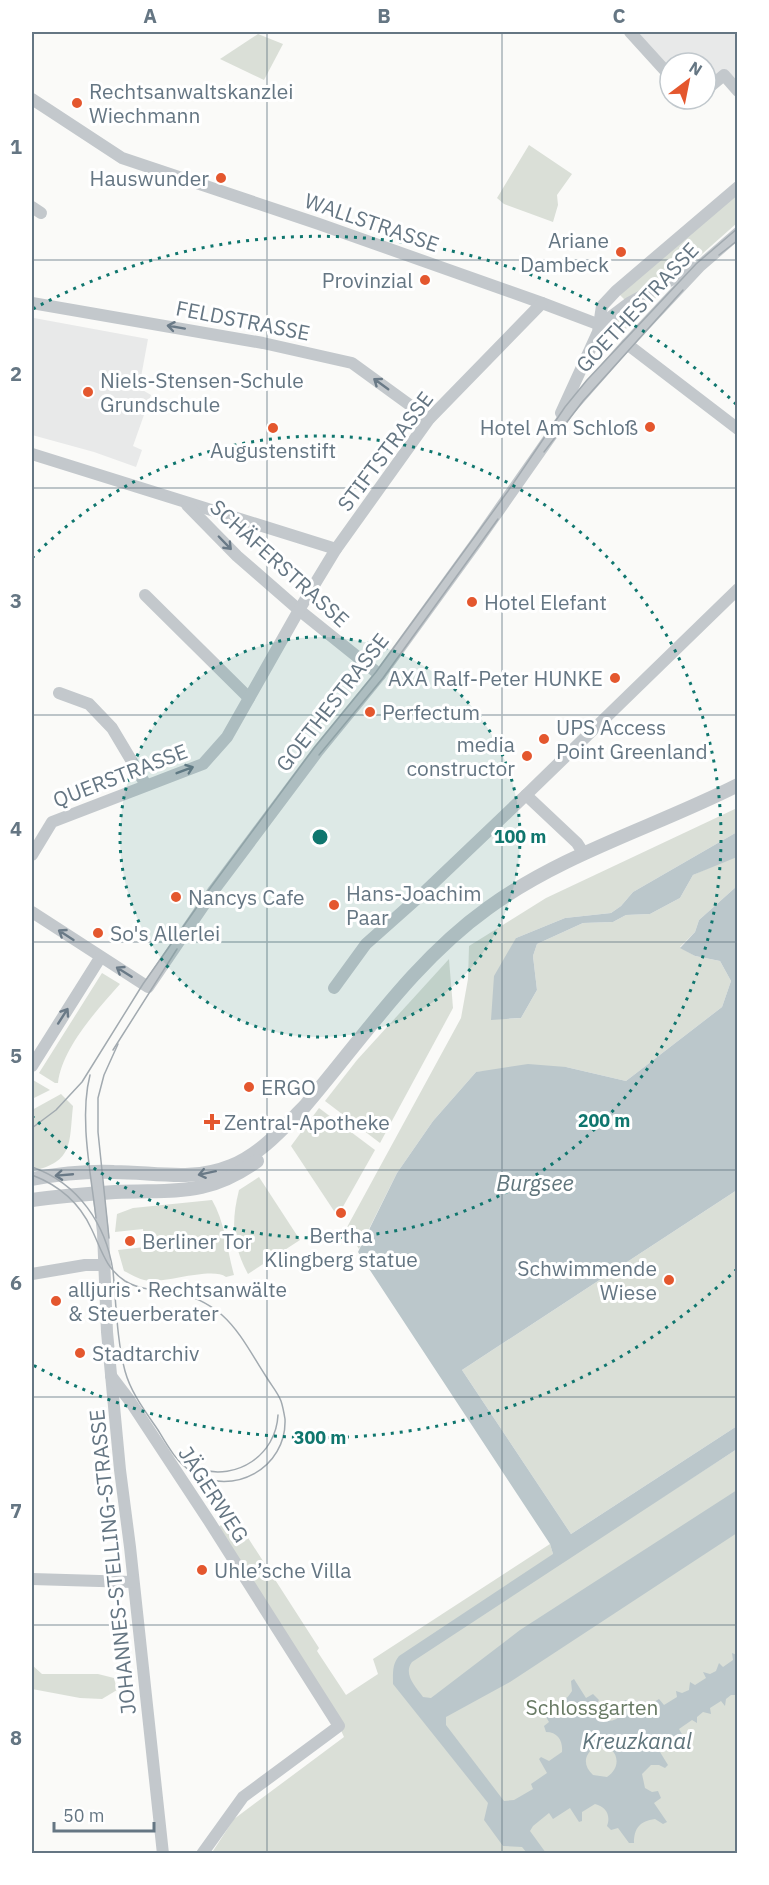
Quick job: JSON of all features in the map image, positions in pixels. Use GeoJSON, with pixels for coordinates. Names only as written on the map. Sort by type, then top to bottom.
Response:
{"type":"FeatureCollection","features":[{"type":"Feature","properties":{"kind":"street"},"geometry":{"type":"LineString","coordinates":[[630,32],[658,63]]}},
{"type":"Feature","properties":{"kind":"street"},"geometry":{"type":"LineString","coordinates":[[718,80],[724,75],[738,91]]}},
{"type":"Feature","properties":{"kind":"street","name":"WALLSTRASSE"},"geometry":{"type":"LineString","coordinates":[[32,99],[122,158],[319,224],[600,325]]}},
{"type":"Feature","properties":{"kind":"street","name":"GOETHESTRASSE"},"geometry":{"type":"LineString","coordinates":[[548,441],[600,325],[602,306],[616,291],[738,187]]}},
{"type":"Feature","properties":{"kind":"street","name":"GOETHESTRASSE"},"geometry":{"type":"LineString","coordinates":[[100,958],[147,987],[226,874],[318,751],[380,675],[569,410],[700,266],[738,233]]}},
{"type":"Feature","properties":{"kind":"street"},"geometry":{"type":"LineString","coordinates":[[600,325],[629,303],[700,266]]}},
{"type":"Feature","properties":{"kind":"street","name":"FELDSTRASSE"},"geometry":{"type":"LineString","coordinates":[[32,303],[263,343],[352,363],[429,419]]}},
{"type":"Feature","properties":{"kind":"street","name":"STIFTSTRASSE"},"geometry":{"type":"LineString","coordinates":[[299,610],[336,549],[429,419],[542,303]]}},
{"type":"Feature","properties":{"kind":"street"},"geometry":{"type":"LineString","coordinates":[[627,344],[738,429]]}},
{"type":"Feature","properties":{"kind":"street","name":"SCHÄFERSTRASSE"},"geometry":{"type":"LineString","coordinates":[[32,454],[336,549]]}},
{"type":"Feature","properties":{"kind":"street","name":"SCHÄFERSTRASSE"},"geometry":{"type":"LineString","coordinates":[[183,502],[237,556],[299,610],[380,675]]}},
{"type":"Feature","properties":{"kind":"street"},"geometry":{"type":"LineString","coordinates":[[334,988],[366,944],[526,795],[738,589]]}},
{"type":"Feature","properties":{"kind":"street"},"geometry":{"type":"LineString","coordinates":[[145,596],[249,698]]}},
{"type":"Feature","properties":{"kind":"street","name":"QUERSTRASSE"},"geometry":{"type":"LineString","coordinates":[[32,855],[52,822],[203,764],[227,737],[299,610]]}},
{"type":"Feature","properties":{"kind":"street"},"geometry":{"type":"LineString","coordinates":[[59,693],[89,704],[112,728],[146,785]]}},
{"type":"Feature","properties":{"kind":"street"},"geometry":{"type":"LineString","coordinates":[[32,1200],[99,1194],[183,1191],[220,1183],[255,1163],[270,1151],[289,1129],[305,1106],[391,1001],[445,944],[488,908],[543,874],[738,785]]}},
{"type":"Feature","properties":{"kind":"street"},"geometry":{"type":"LineString","coordinates":[[526,795],[577,843],[584,854]]}},
{"type":"Feature","properties":{"kind":"street"},"geometry":{"type":"LineString","coordinates":[[32,912],[100,958],[32,1066]]}},
{"type":"Feature","properties":{"kind":"street"},"geometry":{"type":"LineString","coordinates":[[32,1179],[114,1172],[183,1177],[208,1173],[232,1166],[267,1143],[305,1106]]}},
{"type":"Feature","properties":{"kind":"street","name":"JOHANNES-STELLING-STRASSE"},"geometry":{"type":"LineString","coordinates":[[96,1173],[105,1265],[111,1376],[163,1854]]}},
{"type":"Feature","properties":{"kind":"street"},"geometry":{"type":"LineString","coordinates":[[32,1274],[85,1265],[105,1265]]}},
{"type":"Feature","properties":{"kind":"street","name":"JÄGERWEG"},"geometry":{"type":"LineString","coordinates":[[111,1376],[209,1521],[339,1726],[243,1797],[202,1854]]}},
{"type":"Feature","properties":{"kind":"street"},"geometry":{"type":"LineString","coordinates":[[32,1579],[133,1582]]}},
{"type":"Feature","properties":{"kind":"shaded area"},"geometry":{"type":"Polygon","coordinates":[[[630,32],[737,32],[737,91],[724,75],[718,80],[718,51],[658,51],[658,63],[630,32]]]}},
{"type":"Feature","properties":{"kind":"shaded area","name":"Niels-Stensen-Schule Grundschule"},"geometry":{"type":"Polygon","coordinates":[[[32,319],[148,339],[139,388],[151,395],[133,446],[142,450],[136,467],[94,452],[32,435],[32,319]]]}},
{"type":"Feature","properties":{"kind":"green space"},"geometry":{"type":"Polygon","coordinates":[[[258,34],[283,44],[264,80],[220,59],[258,34]]]}},
{"type":"Feature","properties":{"kind":"green space"},"geometry":{"type":"Polygon","coordinates":[[[529,145],[572,174],[557,195],[558,205],[553,222],[504,204],[497,198],[529,145]]]}},
{"type":"Feature","properties":{"kind":"green space"},"geometry":{"type":"Polygon","coordinates":[[[737,187],[737,223],[676,277],[622,333],[610,325],[628,303],[616,291],[737,187]]]}},
{"type":"Feature","properties":{"kind":"green space"},"geometry":{"type":"Polygon","coordinates":[[[737,808],[737,832],[633,892],[621,906],[611,913],[565,918],[516,938],[507,1019],[521,1018],[537,990],[533,956],[537,944],[583,923],[613,922],[626,915],[650,914],[680,898],[693,875],[735,856],[737,857],[737,886],[699,920],[695,932],[680,947],[695,956],[720,961],[731,981],[722,1007],[626,1081],[566,1067],[476,1072],[433,1121],[397,1173],[359,1249],[346,1229],[461,1018],[468,979],[469,946],[546,898],[737,808]]]}},
{"type":"Feature","properties":{"kind":"green space"},"geometry":{"type":"Polygon","coordinates":[[[449,959],[453,1008],[380,1143],[325,1101],[357,1060],[449,959]]]}},
{"type":"Feature","properties":{"kind":"green space"},"geometry":{"type":"Polygon","coordinates":[[[102,973],[120,984],[73,1043],[66,1056],[58,1083],[55,1083],[39,1073],[102,973]]]}},
{"type":"Feature","properties":{"kind":"green space"},"geometry":{"type":"Polygon","coordinates":[[[33,1080],[50,1090],[32,1099],[33,1080]]]}},
{"type":"Feature","properties":{"kind":"green space"},"geometry":{"type":"Polygon","coordinates":[[[61,1094],[73,1106],[67,1149],[56,1162],[32,1171],[32,1110],[61,1094]]]}},
{"type":"Feature","properties":{"kind":"green space"},"geometry":{"type":"Polygon","coordinates":[[[319,1108],[375,1150],[340,1212],[336,1214],[291,1146],[319,1108]]]}},
{"type":"Feature","properties":{"kind":"green space"},"geometry":{"type":"Polygon","coordinates":[[[259,1177],[300,1240],[248,1274],[236,1243],[235,1212],[239,1190],[259,1177]]]}},
{"type":"Feature","properties":{"kind":"green space","name":"Schwimmende Wiese"},"geometry":{"type":"Polygon","coordinates":[[[737,1190],[737,1426],[571,1534],[462,1370],[737,1190]]]}},
{"type":"Feature","properties":{"kind":"green space"},"geometry":{"type":"Polygon","coordinates":[[[212,1200],[223,1227],[234,1275],[226,1277],[220,1274],[201,1274],[151,1281],[124,1271],[118,1250],[145,1247],[143,1229],[115,1232],[117,1214],[133,1208],[212,1200]]]}},
{"type":"Feature","properties":{"kind":"green space","name":"Schlossgarten"},"geometry":{"type":"Polygon","coordinates":[[[737,1449],[737,1853],[211,1854],[234,1819],[344,1737],[214,1530],[234,1516],[319,1648],[317,1651],[346,1695],[378,1674],[373,1659],[550,1544],[559,1564],[737,1449]]]}},
{"type":"Feature","properties":{"kind":"green space"},"geometry":{"type":"Polygon","coordinates":[[[32,1665],[42,1674],[98,1674],[114,1678],[117,1690],[102,1699],[80,1698],[32,1689],[32,1665]]]}},
{"type":"Feature","properties":{"kind":"water"},"geometry":{"type":"Polygon","coordinates":[[[737,832],[737,857],[693,875],[680,898],[650,914],[626,915],[613,922],[583,923],[537,944],[533,956],[537,990],[521,1018],[491,1020],[494,976],[516,938],[565,918],[611,913],[621,906],[633,892],[737,832]]]}},
{"type":"Feature","properties":{"kind":"water","name":"Burgsee"},"geometry":{"type":"Polygon","coordinates":[[[737,886],[737,1190],[462,1370],[571,1534],[737,1426],[737,1449],[412,1662],[409,1675],[423,1697],[431,1698],[520,1630],[737,1490],[737,1533],[510,1682],[446,1717],[446,1725],[504,1801],[514,1800],[533,1789],[531,1784],[547,1773],[539,1759],[541,1757],[549,1761],[562,1752],[559,1738],[546,1732],[544,1726],[549,1722],[539,1705],[542,1701],[555,1703],[566,1699],[572,1691],[571,1681],[574,1679],[586,1698],[593,1694],[599,1700],[596,1705],[598,1712],[601,1717],[611,1721],[620,1715],[622,1702],[626,1700],[635,1714],[659,1699],[664,1705],[677,1697],[676,1691],[682,1693],[689,1690],[690,1682],[695,1685],[706,1678],[703,1672],[710,1674],[716,1671],[719,1663],[723,1667],[733,1660],[732,1653],[737,1655],[737,1695],[731,1695],[726,1699],[725,1706],[721,1701],[710,1708],[711,1714],[703,1712],[697,1717],[697,1723],[692,1720],[679,1729],[683,1736],[660,1752],[668,1765],[665,1768],[651,1765],[642,1774],[645,1788],[652,1792],[658,1791],[661,1798],[654,1803],[667,1822],[663,1824],[655,1819],[645,1821],[635,1833],[634,1843],[629,1843],[618,1828],[611,1830],[607,1826],[608,1815],[602,1807],[595,1804],[582,1812],[582,1821],[579,1822],[570,1808],[553,1819],[549,1813],[533,1826],[530,1831],[546,1853],[527,1853],[522,1847],[503,1846],[484,1820],[488,1803],[393,1684],[393,1673],[399,1656],[553,1554],[550,1544],[358,1252],[397,1173],[433,1121],[476,1072],[528,1064],[566,1067],[626,1081],[722,1007],[731,981],[720,961],[695,956],[680,948],[695,932],[699,920],[737,886]],[[597,1746],[589,1752],[586,1763],[593,1775],[607,1777],[617,1762],[613,1752],[604,1746],[597,1746]]]}},
{"type":"Feature","properties":{"kind":"tram line"},"geometry":{"type":"LineString","coordinates":[[32,1128],[56,1110],[82,1082],[143,984],[211,887],[314,748],[376,672],[508,491],[565,407],[587,380],[696,264],[738,228]]}},
{"type":"Feature","properties":{"kind":"tram line"},"geometry":{"type":"LineString","coordinates":[[719,255],[738,240]]}},
{"type":"Feature","properties":{"kind":"tram line"},"geometry":{"type":"LineString","coordinates":[[544,452],[583,401],[683,290]]}},
{"type":"Feature","properties":{"kind":"tram line"},"geometry":{"type":"LineString","coordinates":[[319,755],[383,678],[498,519]]}},
{"type":"Feature","properties":{"kind":"tram line"},"geometry":{"type":"LineString","coordinates":[[113,1050],[177,949]]}},
{"type":"Feature","properties":{"kind":"tram line"},"geometry":{"type":"LineString","coordinates":[[109,1238],[98,1132],[98,1098],[104,1075],[118,1044]]}},
{"type":"Feature","properties":{"kind":"tram line"},"geometry":{"type":"LineString","coordinates":[[90,1075],[86,1128],[96,1218]]}},
{"type":"Feature","properties":{"kind":"tram line"},"geometry":{"type":"LineString","coordinates":[[32,1167],[63,1183],[76,1195],[87,1207],[104,1237],[109,1254],[113,1271],[120,1348],[128,1379],[139,1402],[177,1459],[192,1472],[208,1479],[224,1482],[240,1480],[254,1474],[267,1464],[277,1452],[283,1436],[285,1419],[283,1408],[277,1392],[235,1329],[222,1315],[199,1300],[180,1293],[142,1288],[118,1276],[113,1270],[108,1264],[91,1228],[74,1202],[59,1189],[32,1175]]}},
{"type":"Feature","properties":{"kind":"tram line"},"geometry":{"type":"LineString","coordinates":[[199,1469],[213,1472],[227,1471],[252,1462],[270,1442],[276,1429],[278,1415]]}},
{"type":"Feature","properties":{"kind":"place","name":"Rechtsanwaltskanzlei Wiechmann"},"geometry":{"type":"Point","coordinates":[77,103]}},
{"type":"Feature","properties":{"kind":"place","name":"Hauswunder"},"geometry":{"type":"Point","coordinates":[221,178]}},
{"type":"Feature","properties":{"kind":"place","name":"Ariane Dambeck"},"geometry":{"type":"Point","coordinates":[621,252]}},
{"type":"Feature","properties":{"kind":"place","name":"Provinzial"},"geometry":{"type":"Point","coordinates":[425,280]}},
{"type":"Feature","properties":{"kind":"place","name":"Niels-Stensen-Schule Grundschule"},"geometry":{"type":"Point","coordinates":[88,392]}},
{"type":"Feature","properties":{"kind":"place","name":"Hotel Am Schloß"},"geometry":{"type":"Point","coordinates":[650,427]}},
{"type":"Feature","properties":{"kind":"place","name":"Augustenstift"},"geometry":{"type":"Point","coordinates":[273,428]}},
{"type":"Feature","properties":{"kind":"place","name":"Hotel Elefant"},"geometry":{"type":"Point","coordinates":[472,602]}},
{"type":"Feature","properties":{"kind":"place","name":"AXA Ralf-Peter HUNKE"},"geometry":{"type":"Point","coordinates":[615,678]}},
{"type":"Feature","properties":{"kind":"place","name":"Perfectum"},"geometry":{"type":"Point","coordinates":[370,712]}},
{"type":"Feature","properties":{"kind":"place","name":"UPS Access Point Greenland"},"geometry":{"type":"Point","coordinates":[544,739]}},
{"type":"Feature","properties":{"kind":"place","name":"media constructor"},"geometry":{"type":"Point","coordinates":[527,756]}},
{"type":"Feature","properties":{"kind":"place","name":"Nancys Cafe"},"geometry":{"type":"Point","coordinates":[176,897]}},
{"type":"Feature","properties":{"kind":"place","name":"Hans-Joachim Paar"},"geometry":{"type":"Point","coordinates":[334,905]}},
{"type":"Feature","properties":{"kind":"place","name":"So's Allerlei"},"geometry":{"type":"Point","coordinates":[98,933]}},
{"type":"Feature","properties":{"kind":"place","name":"ERGO"},"geometry":{"type":"Point","coordinates":[249,1087]}},
{"type":"Feature","properties":{"kind":"place","name":"Zentral-Apotheke"},"geometry":{"type":"Point","coordinates":[212,1122]}},
{"type":"Feature","properties":{"kind":"place","name":"Bertha Klingberg statue"},"geometry":{"type":"Point","coordinates":[341,1213]}},
{"type":"Feature","properties":{"kind":"place","name":"Berliner Tor"},"geometry":{"type":"Point","coordinates":[130,1241]}},
{"type":"Feature","properties":{"kind":"place","name":"Schwimmende Wiese"},"geometry":{"type":"Point","coordinates":[669,1280]}},
{"type":"Feature","properties":{"kind":"place","name":"alljuris · Rechtsanwälte & Steuerberater"},"geometry":{"type":"Point","coordinates":[56,1301]}},
{"type":"Feature","properties":{"kind":"place","name":"Stadtarchiv"},"geometry":{"type":"Point","coordinates":[80,1353]}},
{"type":"Feature","properties":{"kind":"place","name":"Uhle’sche Villa"},"geometry":{"type":"Point","coordinates":[202,1570]}},
{"type":"Feature","properties":{"kind":"water label","name":"Kreuzkanal"},"geometry":{"type":"Point","coordinates":[637,1740]}}]}
